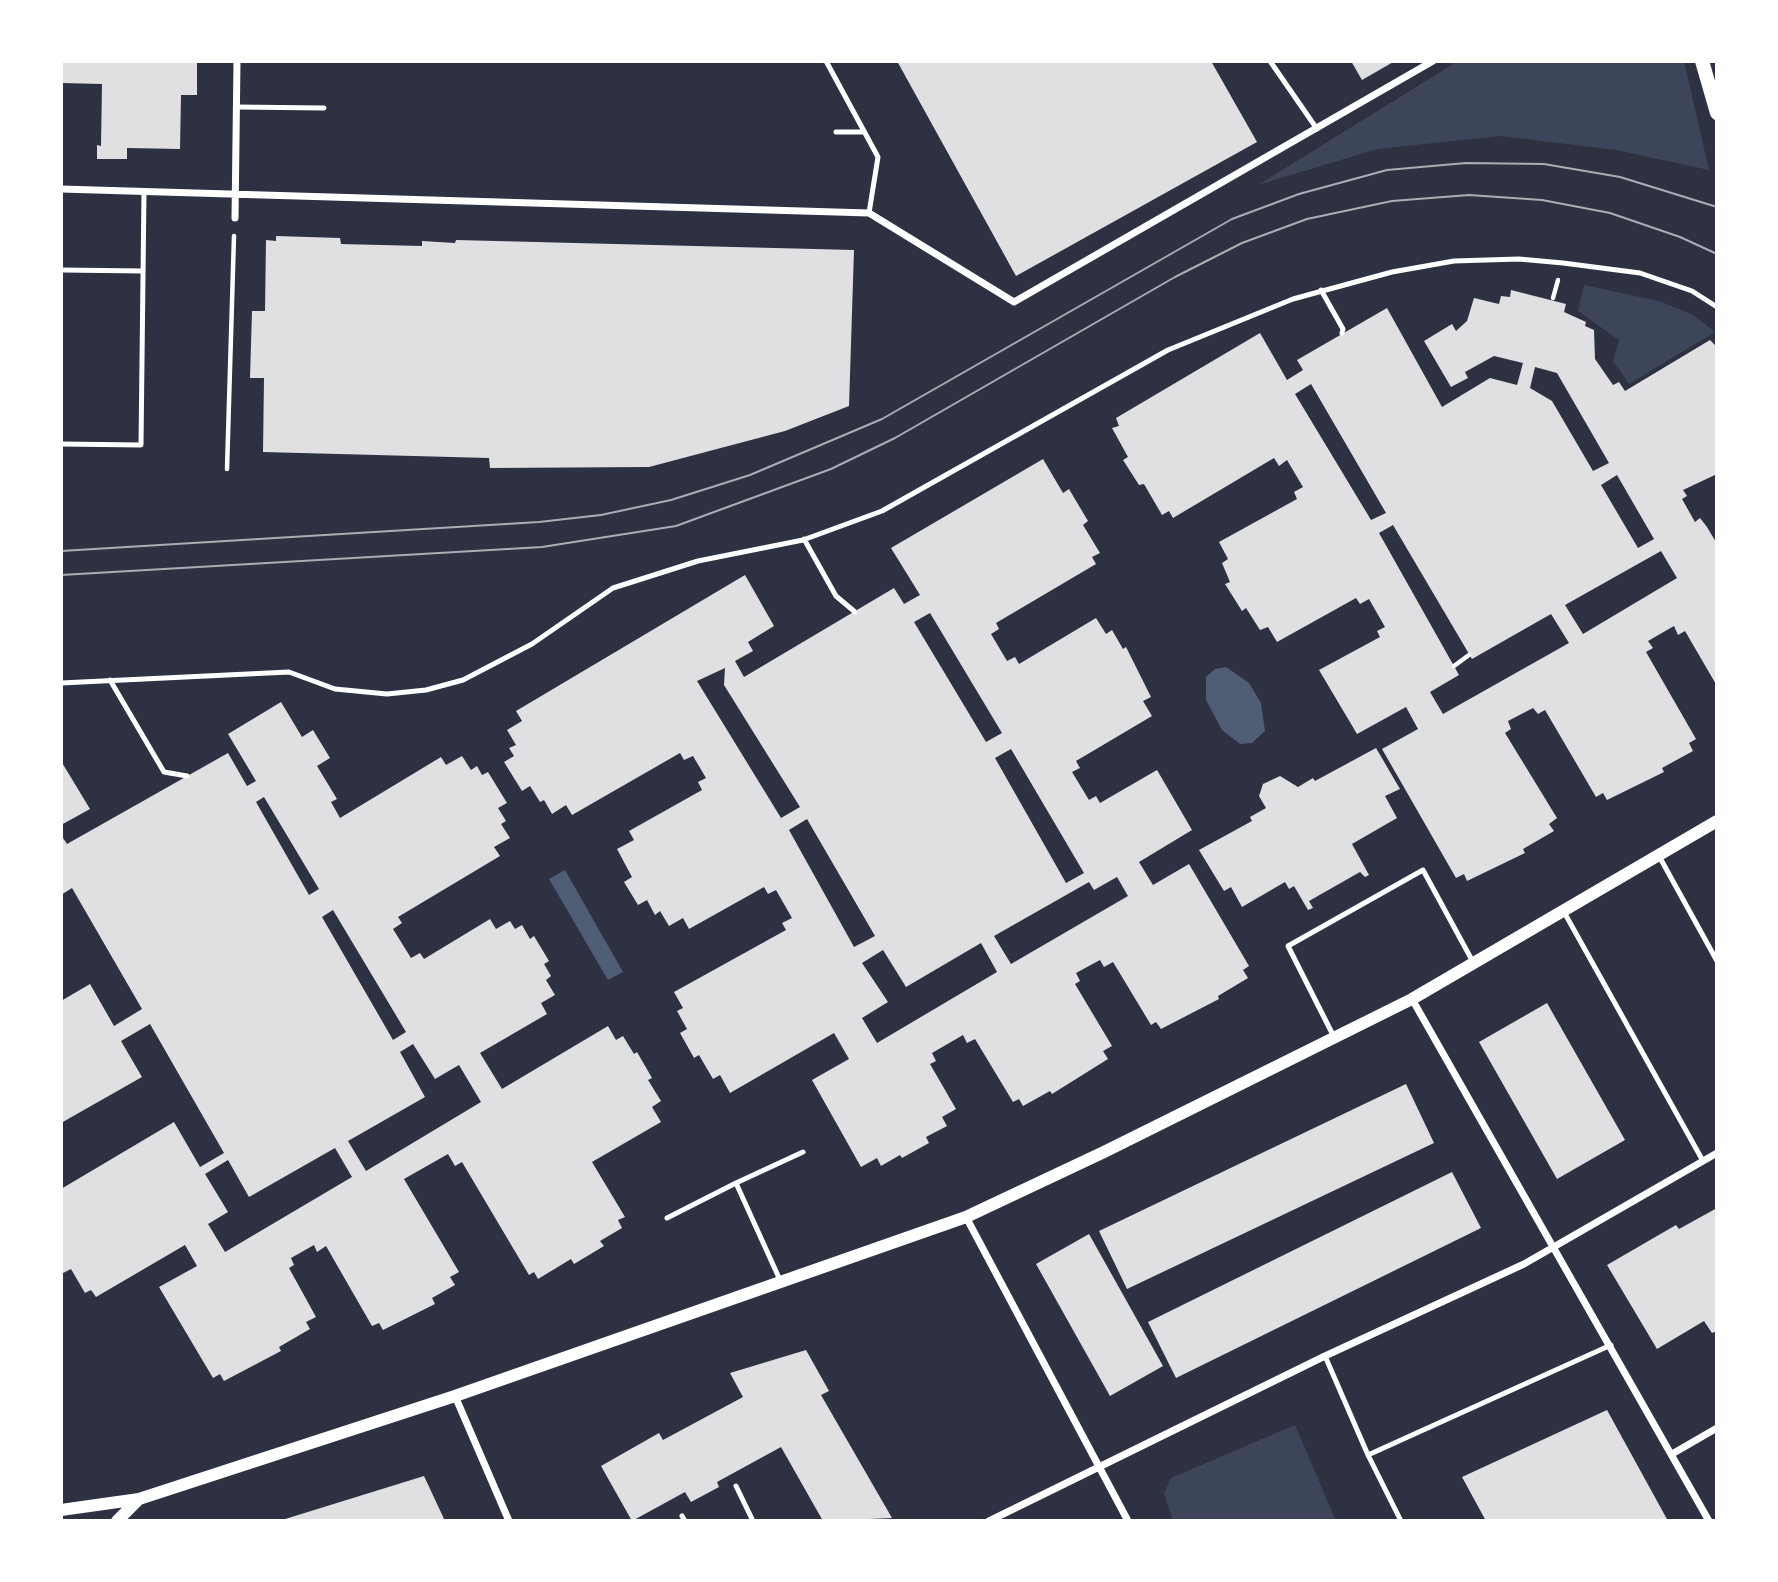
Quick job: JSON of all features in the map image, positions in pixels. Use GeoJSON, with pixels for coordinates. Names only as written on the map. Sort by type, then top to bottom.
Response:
{"type":"FeatureCollection","features":[{"type":"Feature","properties":{"kind":"main road"},"geometry":{"type":"LineString","coordinates":[[1702,61],[1717,113]]}},
{"type":"Feature","properties":{"kind":"street"},"geometry":{"type":"LineString","coordinates":[[235,218],[237,61]]}},
{"type":"Feature","properties":{"kind":"street"},"geometry":{"type":"LineString","coordinates":[[61,189],[869,213],[1014,302],[1433,61]]}},
{"type":"Feature","properties":{"kind":"street"},"geometry":{"type":"LineString","coordinates":[[61,1510],[139,1499],[455,1396],[965,1217],[1335,1040],[1474,964],[1717,821]]}},
{"type":"Feature","properties":{"kind":"street"},"geometry":{"type":"LineString","coordinates":[[1412,999],[1709,1521]]}},
{"type":"Feature","properties":{"kind":"street"},"geometry":{"type":"LineString","coordinates":[[989,1521],[1325,1356],[1524,1264],[1717,1153]]}},
{"type":"Feature","properties":{"kind":"street"},"geometry":{"type":"LineString","coordinates":[[965,1217],[1128,1521]]}},
{"type":"Feature","properties":{"kind":"street"},"geometry":{"type":"LineString","coordinates":[[455,1396],[509,1521]]}},
{"type":"Feature","properties":{"kind":"street"},"geometry":{"type":"LineString","coordinates":[[1672,1454],[1717,1428]]}},
{"type":"Feature","properties":{"kind":"street"},"geometry":{"type":"LineString","coordinates":[[117,1521],[139,1499]]}},
{"type":"Feature","properties":{"kind":"lane"},"geometry":{"type":"LineString","coordinates":[[826,61],[878,157],[869,213]]}},
{"type":"Feature","properties":{"kind":"lane"},"geometry":{"type":"LineString","coordinates":[[1270,61],[1317,129]]}},
{"type":"Feature","properties":{"kind":"lane"},"geometry":{"type":"LineString","coordinates":[[237,107],[324,108]]}},
{"type":"Feature","properties":{"kind":"lane"},"geometry":{"type":"LineString","coordinates":[[836,132],[864,132]]}},
{"type":"Feature","properties":{"kind":"lane"},"geometry":{"type":"LineString","coordinates":[[61,444],[141,445],[144,192]]}},
{"type":"Feature","properties":{"kind":"lane"},"geometry":{"type":"LineString","coordinates":[[61,683],[289,672],[335,689],[387,694],[426,690],[463,680],[532,644],[613,588],[698,561],[804,539],[882,511],[1168,351],[1321,290],[1392,272],[1454,261],[1519,259],[1640,274],[1692,291],[1717,307]]}},
{"type":"Feature","properties":{"kind":"lane"},"geometry":{"type":"LineString","coordinates":[[61,270],[143,271]]}},
{"type":"Feature","properties":{"kind":"lane"},"geometry":{"type":"LineString","coordinates":[[1321,290],[1343,329],[1342,333]]}},
{"type":"Feature","properties":{"kind":"lane"},"geometry":{"type":"LineString","coordinates":[[804,539],[836,596],[855,612]]}},
{"type":"Feature","properties":{"kind":"lane"},"geometry":{"type":"LineString","coordinates":[[110,680],[164,772],[187,776]]}},
{"type":"Feature","properties":{"kind":"lane"},"geometry":{"type":"LineString","coordinates":[[1659,856],[1717,961]]}},
{"type":"Feature","properties":{"kind":"lane"},"geometry":{"type":"LineString","coordinates":[[1335,1040],[1288,946],[1423,870],[1474,964]]}},
{"type":"Feature","properties":{"kind":"lane"},"geometry":{"type":"LineString","coordinates":[[1564,912],[1703,1161]]}},
{"type":"Feature","properties":{"kind":"lane"},"geometry":{"type":"LineString","coordinates":[[667,1218],[803,1152]]}},
{"type":"Feature","properties":{"kind":"lane"},"geometry":{"type":"LineString","coordinates":[[736,1183],[781,1283]]}},
{"type":"Feature","properties":{"kind":"lane"},"geometry":{"type":"LineString","coordinates":[[1368,1455],[1611,1345]]}},
{"type":"Feature","properties":{"kind":"lane"},"geometry":{"type":"LineString","coordinates":[[1325,1356],[1368,1455],[1401,1521]]}},
{"type":"Feature","properties":{"kind":"lane"},"geometry":{"type":"LineString","coordinates":[[736,1486],[754,1521]]}},
{"type":"Feature","properties":{"kind":"path"},"geometry":{"type":"LineString","coordinates":[[227,469],[233,259]]}},
{"type":"Feature","properties":{"kind":"path"},"geometry":{"type":"LineString","coordinates":[[1553,298],[1558,280]]}},
{"type":"Feature","properties":{"kind":"path"},"geometry":{"type":"LineString","coordinates":[[1454,666],[1469,655]]}},
{"type":"Feature","properties":{"kind":"shaded area"},"geometry":{"type":"Polygon","coordinates":[[[1458,61],[1684,61],[1709,170],[1616,150],[1501,136],[1377,149],[1258,185],[1458,61]]]}},
{"type":"Feature","properties":{"kind":"shaded area"},"geometry":{"type":"Polygon","coordinates":[[[1584,285],[1659,301],[1692,314],[1715,332],[1629,384],[1613,361],[1619,340],[1578,311],[1584,285]]]}},
{"type":"Feature","properties":{"kind":"shaded area"},"geometry":{"type":"Polygon","coordinates":[[[1226,667],[1249,683],[1261,703],[1265,731],[1252,743],[1240,744],[1222,730],[1206,700],[1206,677],[1215,669],[1226,667]]]}},
{"type":"Feature","properties":{"kind":"shaded area"},"geometry":{"type":"Polygon","coordinates":[[[565,870],[623,972],[608,980],[549,879],[565,870]]]}},
{"type":"Feature","properties":{"kind":"shaded area"},"geometry":{"type":"Polygon","coordinates":[[[1295,1425],[1336,1521],[1173,1521],[1164,1493],[1171,1478],[1295,1425]]]}},
{"type":"Feature","properties":{"kind":"building"},"geometry":{"type":"Polygon","coordinates":[[[61,61],[197,61],[197,95],[181,95],[180,149],[127,148],[127,159],[97,159],[97,145],[101,146],[102,84],[61,83],[61,61]]]}},
{"type":"Feature","properties":{"kind":"building"},"geometry":{"type":"Polygon","coordinates":[[[897,61],[1211,61],[1257,142],[1016,276],[897,61]]]}},
{"type":"Feature","properties":{"kind":"building"},"geometry":{"type":"Polygon","coordinates":[[[1351,61],[1395,61],[1362,80],[1351,61]]]}},
{"type":"Feature","properties":{"kind":"building"},"geometry":{"type":"Polygon","coordinates":[[[276,236],[340,238],[341,244],[422,246],[422,241],[455,243],[456,240],[854,250],[849,406],[785,431],[649,467],[490,468],[489,458],[263,452],[264,378],[250,378],[252,311],[265,311],[266,240],[276,241],[276,236]]]}},
{"type":"Feature","properties":{"kind":"building"},"geometry":{"type":"Polygon","coordinates":[[[1511,290],[1566,304],[1564,312],[1586,322],[1585,326],[1594,330],[1595,359],[1613,385],[1619,382],[1625,391],[1710,340],[1717,347],[1717,474],[1683,490],[1687,496],[1682,499],[1695,522],[1700,518],[1717,544],[1717,686],[1685,631],[1678,635],[1674,626],[1648,641],[1653,648],[1646,652],[1696,739],[1689,743],[1693,751],[1662,768],[1664,772],[1607,800],[1603,793],[1596,797],[1545,710],[1538,714],[1533,708],[1508,721],[1511,729],[1505,733],[1557,818],[1549,824],[1554,831],[1523,849],[1525,853],[1467,881],[1464,874],[1456,878],[1382,749],[1418,729],[1406,707],[1357,734],[1319,670],[1380,637],[1377,631],[1385,627],[1369,599],[1360,604],[1356,598],[1277,642],[1268,627],[1260,630],[1246,608],[1242,611],[1225,584],[1230,582],[1222,563],[1228,559],[1219,542],[1297,499],[1294,492],[1303,487],[1287,460],[1279,466],[1274,458],[1173,518],[1169,511],[1162,515],[1144,484],[1139,485],[1123,460],[1128,457],[1112,428],[1119,426],[1116,418],[1260,333],[1287,380],[1303,370],[1297,360],[1387,308],[1442,407],[1490,378],[1517,385],[1523,363],[1494,356],[1465,372],[1468,378],[1451,387],[1424,341],[1452,324],[1456,331],[1467,321],[1474,298],[1499,304],[1501,296],[1510,297],[1511,290]],[[1535,367],[1530,388],[1552,401],[1593,471],[1609,463],[1557,373],[1535,367]],[[1311,384],[1295,394],[1371,520],[1386,513],[1311,384]],[[1617,475],[1601,485],[1638,548],[1654,539],[1617,475]],[[1393,525],[1379,533],[1459,675],[1430,692],[1443,714],[1569,643],[1551,614],[1472,659],[1393,525]],[[1661,551],[1565,605],[1583,634],[1677,578],[1661,551]]]}},
{"type":"Feature","properties":{"kind":"building"},"geometry":{"type":"Polygon","coordinates":[[[1043,459],[1063,493],[1069,489],[1088,521],[1083,525],[1100,553],[1092,557],[1096,564],[996,623],[999,629],[991,634],[1007,661],[1015,657],[1019,664],[1096,618],[1106,634],[1112,630],[1123,649],[1126,647],[1151,697],[1143,701],[1152,716],[1076,761],[1080,768],[1072,772],[1089,800],[1096,796],[1100,803],[1157,770],[1192,830],[1139,862],[1153,885],[1189,864],[1249,966],[1243,970],[1248,978],[1218,996],[1219,999],[1161,1029],[1156,1022],[1151,1025],[1113,962],[1104,967],[1100,960],[1076,973],[1080,981],[1075,984],[1112,1046],[1103,1051],[1108,1059],[1052,1094],[1050,1091],[1023,1106],[1019,1099],[1013,1102],[975,1039],[967,1043],[963,1035],[932,1053],[936,1061],[930,1064],[956,1109],[942,1117],[947,1126],[926,1137],[929,1143],[902,1158],[900,1155],[881,1166],[877,1158],[861,1167],[812,1080],[849,1059],[834,1033],[730,1093],[720,1075],[713,1079],[699,1055],[694,1058],[680,1033],[687,1029],[677,1011],[683,1008],[674,992],[786,930],[782,923],[792,918],[776,890],[768,894],[764,887],[689,929],[683,918],[669,926],[660,911],[655,915],[647,900],[638,905],[624,882],[632,877],[617,849],[634,840],[629,831],[702,790],[698,782],[706,778],[693,756],[684,760],[680,753],[572,815],[566,805],[552,814],[544,800],[540,802],[530,786],[522,791],[504,762],[514,756],[509,748],[516,745],[507,730],[522,721],[516,711],[745,575],[774,626],[748,642],[753,651],[735,661],[744,677],[894,588],[904,604],[920,595],[891,548],[1043,459]],[[930,613],[914,622],[986,742],[1002,733],[930,613]],[[725,668],[697,681],[781,818],[800,807],[724,685],[725,668]],[[1011,749],[995,758],[1066,883],[1084,873],[1011,749]],[[807,819],[789,830],[854,947],[875,936],[807,819]],[[1117,877],[1094,890],[1089,882],[994,936],[1011,964],[1128,896],[1117,877]],[[981,943],[906,987],[883,950],[862,963],[888,1002],[862,1018],[877,1043],[997,972],[981,943]]]}},
{"type":"Feature","properties":{"kind":"building"},"geometry":{"type":"Polygon","coordinates":[[[281,702],[302,737],[313,730],[330,758],[317,766],[337,799],[331,802],[340,818],[441,757],[446,765],[462,756],[471,770],[477,766],[482,775],[488,772],[507,803],[498,808],[506,821],[501,824],[510,838],[494,847],[500,856],[398,917],[402,923],[393,929],[411,958],[420,953],[424,959],[490,919],[496,929],[510,921],[515,929],[522,925],[530,939],[534,936],[549,961],[544,964],[551,976],[546,980],[555,995],[541,1003],[547,1014],[480,1053],[502,1089],[608,1026],[616,1040],[623,1036],[634,1054],[637,1052],[652,1078],[648,1080],[661,1101],[652,1107],[661,1122],[592,1162],[625,1217],[618,1220],[622,1228],[600,1241],[604,1246],[574,1264],[571,1259],[538,1279],[534,1272],[529,1275],[462,1162],[455,1166],[448,1154],[404,1179],[459,1272],[450,1277],[455,1285],[432,1298],[435,1304],[383,1330],[379,1323],[372,1326],[326,1246],[317,1252],[314,1245],[291,1258],[294,1265],[289,1268],[316,1317],[306,1322],[310,1329],[279,1347],[281,1351],[224,1381],[220,1374],[213,1378],[159,1287],[197,1266],[185,1245],[96,1297],[91,1290],[85,1293],[71,1269],[63,1273],[61,1270],[61,1189],[174,1122],[200,1167],[224,1153],[150,1024],[121,1041],[142,1077],[61,1123],[61,1001],[90,984],[114,1026],[142,1009],[72,888],[61,895],[61,835],[67,844],[228,753],[247,786],[256,781],[228,734],[281,702]],[[264,797],[256,802],[309,895],[319,889],[264,797]],[[333,910],[322,917],[393,1040],[406,1032],[333,910]],[[413,1044],[400,1052],[425,1097],[348,1141],[366,1171],[481,1102],[459,1065],[435,1079],[413,1044]],[[335,1148],[249,1197],[228,1160],[205,1174],[228,1212],[208,1224],[225,1252],[352,1177],[335,1148]]]}},
{"type":"Feature","properties":{"kind":"building"},"geometry":{"type":"Polygon","coordinates":[[[1376,748],[1400,789],[1385,796],[1397,818],[1352,844],[1369,875],[1365,877],[1360,872],[1309,901],[1313,908],[1308,910],[1294,886],[1289,889],[1285,882],[1242,907],[1231,887],[1224,891],[1199,850],[1252,821],[1250,817],[1266,808],[1259,796],[1263,784],[1280,776],[1298,787],[1313,778],[1315,781],[1376,748]]]}},
{"type":"Feature","properties":{"kind":"building"},"geometry":{"type":"Polygon","coordinates":[[[61,761],[90,809],[61,825],[61,761]]]}},
{"type":"Feature","properties":{"kind":"building"},"geometry":{"type":"Polygon","coordinates":[[[1547,1003],[1625,1140],[1557,1179],[1479,1042],[1547,1003]]]}},
{"type":"Feature","properties":{"kind":"building"},"geometry":{"type":"Polygon","coordinates":[[[1406,1084],[1434,1143],[1127,1289],[1099,1231],[1406,1084]]]}},
{"type":"Feature","properties":{"kind":"building"},"geometry":{"type":"Polygon","coordinates":[[[1452,1172],[1481,1228],[1176,1378],[1148,1322],[1452,1172]]]}},
{"type":"Feature","properties":{"kind":"building"},"geometry":{"type":"Polygon","coordinates":[[[1717,1208],[1717,1331],[1712,1333],[1704,1321],[1657,1349],[1607,1265],[1676,1225],[1679,1229],[1717,1208]]]}},
{"type":"Feature","properties":{"kind":"building"},"geometry":{"type":"Polygon","coordinates":[[[1089,1234],[1163,1366],[1110,1396],[1036,1264],[1089,1234]]]}},
{"type":"Feature","properties":{"kind":"building"},"geometry":{"type":"Polygon","coordinates":[[[806,1350],[829,1391],[821,1395],[892,1518],[823,1521],[781,1447],[717,1482],[719,1487],[691,1502],[685,1492],[632,1521],[601,1466],[659,1433],[663,1440],[743,1397],[730,1373],[806,1350]]]}},
{"type":"Feature","properties":{"kind":"building"},"geometry":{"type":"Polygon","coordinates":[[[1607,1410],[1668,1521],[1486,1521],[1462,1477],[1607,1410]]]}},
{"type":"Feature","properties":{"kind":"building"},"geometry":{"type":"Polygon","coordinates":[[[424,1476],[445,1521],[282,1520],[424,1476]]]}},
{"type":"Feature","properties":{"kind":"tram line"},"geometry":{"type":"LineString","coordinates":[[61,551],[539,522],[601,515],[671,500],[750,475],[882,419],[1232,219],[1299,194],[1387,170],[1466,163],[1544,164],[1620,177],[1717,207]]}},
{"type":"Feature","properties":{"kind":"tram line"},"geometry":{"type":"LineString","coordinates":[[61,575],[542,547],[676,526],[831,469],[895,438],[1175,277],[1242,243],[1307,219],[1392,201],[1469,195],[1542,200],[1610,213],[1680,237],[1717,254]]}}]}
